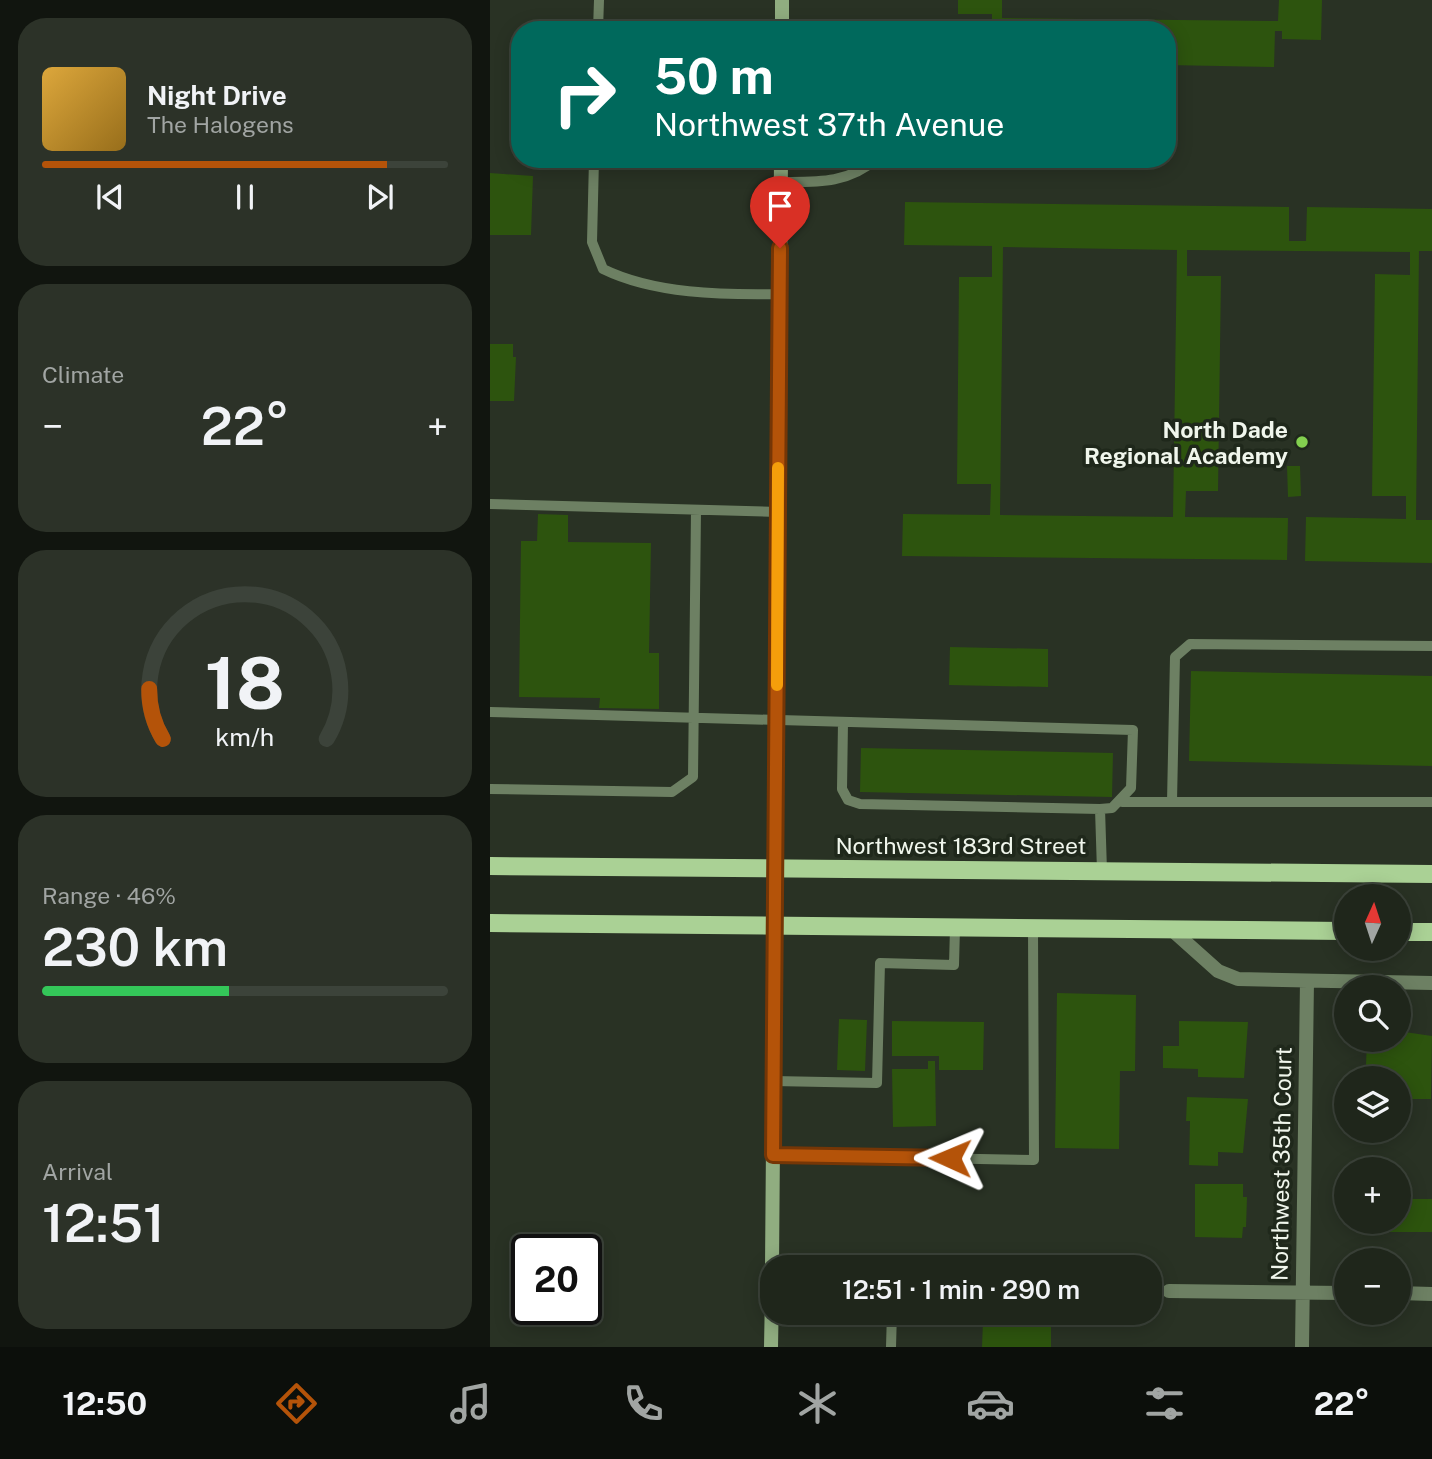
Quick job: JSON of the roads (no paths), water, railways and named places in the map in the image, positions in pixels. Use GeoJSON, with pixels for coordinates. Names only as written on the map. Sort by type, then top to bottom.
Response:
{"type":"FeatureCollection","features":[{"type":"Feature","properties":{"kind":"main road"},"geometry":{"type":"LineString","coordinates":[[782,0],[782,21]]}},
{"type":"Feature","properties":{"kind":"main road"},"geometry":{"type":"LineString","coordinates":[[772,1255],[781,168]]}},
{"type":"Feature","properties":{"kind":"main road","name":"Northwest 183rd Street"},"geometry":{"type":"LineString","coordinates":[[490,866],[1432,874]]}},
{"type":"Feature","properties":{"kind":"main road"},"geometry":{"type":"LineString","coordinates":[[490,923],[1334,931]]}},
{"type":"Feature","properties":{"kind":"main road"},"geometry":{"type":"LineString","coordinates":[[1411,932],[1432,932]]}},
{"type":"Feature","properties":{"kind":"main road"},"geometry":{"type":"LineString","coordinates":[[771,1325],[771,1347]]}},
{"type":"Feature","properties":{"kind":"street"},"geometry":{"type":"LineString","coordinates":[[1171,929],[1218,971],[1238,979],[1432,983]]}},
{"type":"Feature","properties":{"kind":"street","name":"Northwest 35th Court"},"geometry":{"type":"LineString","coordinates":[[1302,1347],[1307,981]]}},
{"type":"Feature","properties":{"kind":"street"},"geometry":{"type":"LineString","coordinates":[[1169,1291],[1334,1293]]}},
{"type":"Feature","properties":{"kind":"street"},"geometry":{"type":"LineString","coordinates":[[1411,1293],[1432,1294]]}},
{"type":"Feature","properties":{"kind":"lane"},"geometry":{"type":"LineString","coordinates":[[598,21],[599,0]]}},
{"type":"Feature","properties":{"kind":"lane"},"geometry":{"type":"LineString","coordinates":[[594,168],[592,242],[603,269],[629,282],[734,295],[779,294]]}},
{"type":"Feature","properties":{"kind":"lane"},"geometry":{"type":"LineString","coordinates":[[780,182],[830,182],[852,175],[862,168]]}},
{"type":"Feature","properties":{"kind":"lane"},"geometry":{"type":"LineString","coordinates":[[490,504],[778,512]]}},
{"type":"Feature","properties":{"kind":"lane"},"geometry":{"type":"LineString","coordinates":[[490,789],[672,792],[693,777],[696,719],[696,510]]}},
{"type":"Feature","properties":{"kind":"lane"},"geometry":{"type":"LineString","coordinates":[[1172,802],[1175,657],[1190,644],[1211,642],[1432,646]]}},
{"type":"Feature","properties":{"kind":"lane"},"geometry":{"type":"LineString","coordinates":[[490,712],[1133,730],[1131,788],[1122,802],[1112,808],[1100,809],[860,804],[848,800],[842,789],[843,723]]}},
{"type":"Feature","properties":{"kind":"lane"},"geometry":{"type":"LineString","coordinates":[[1122,802],[1432,802]]}},
{"type":"Feature","properties":{"kind":"lane"},"geometry":{"type":"LineString","coordinates":[[1100,809],[1102,871]]}},
{"type":"Feature","properties":{"kind":"lane"},"geometry":{"type":"LineString","coordinates":[[772,1081],[877,1083],[880,963],[954,965],[955,928]]}},
{"type":"Feature","properties":{"kind":"lane"},"geometry":{"type":"LineString","coordinates":[[773,1155],[1034,1160],[1033,928]]}},
{"type":"Feature","properties":{"kind":"lane"},"geometry":{"type":"LineString","coordinates":[[891,1347],[892,1325]]}},
{"type":"Feature","properties":{"kind":"place","name":"North Dade Regional Academy"},"geometry":{"type":"Point","coordinates":[1302,442]}}]}
